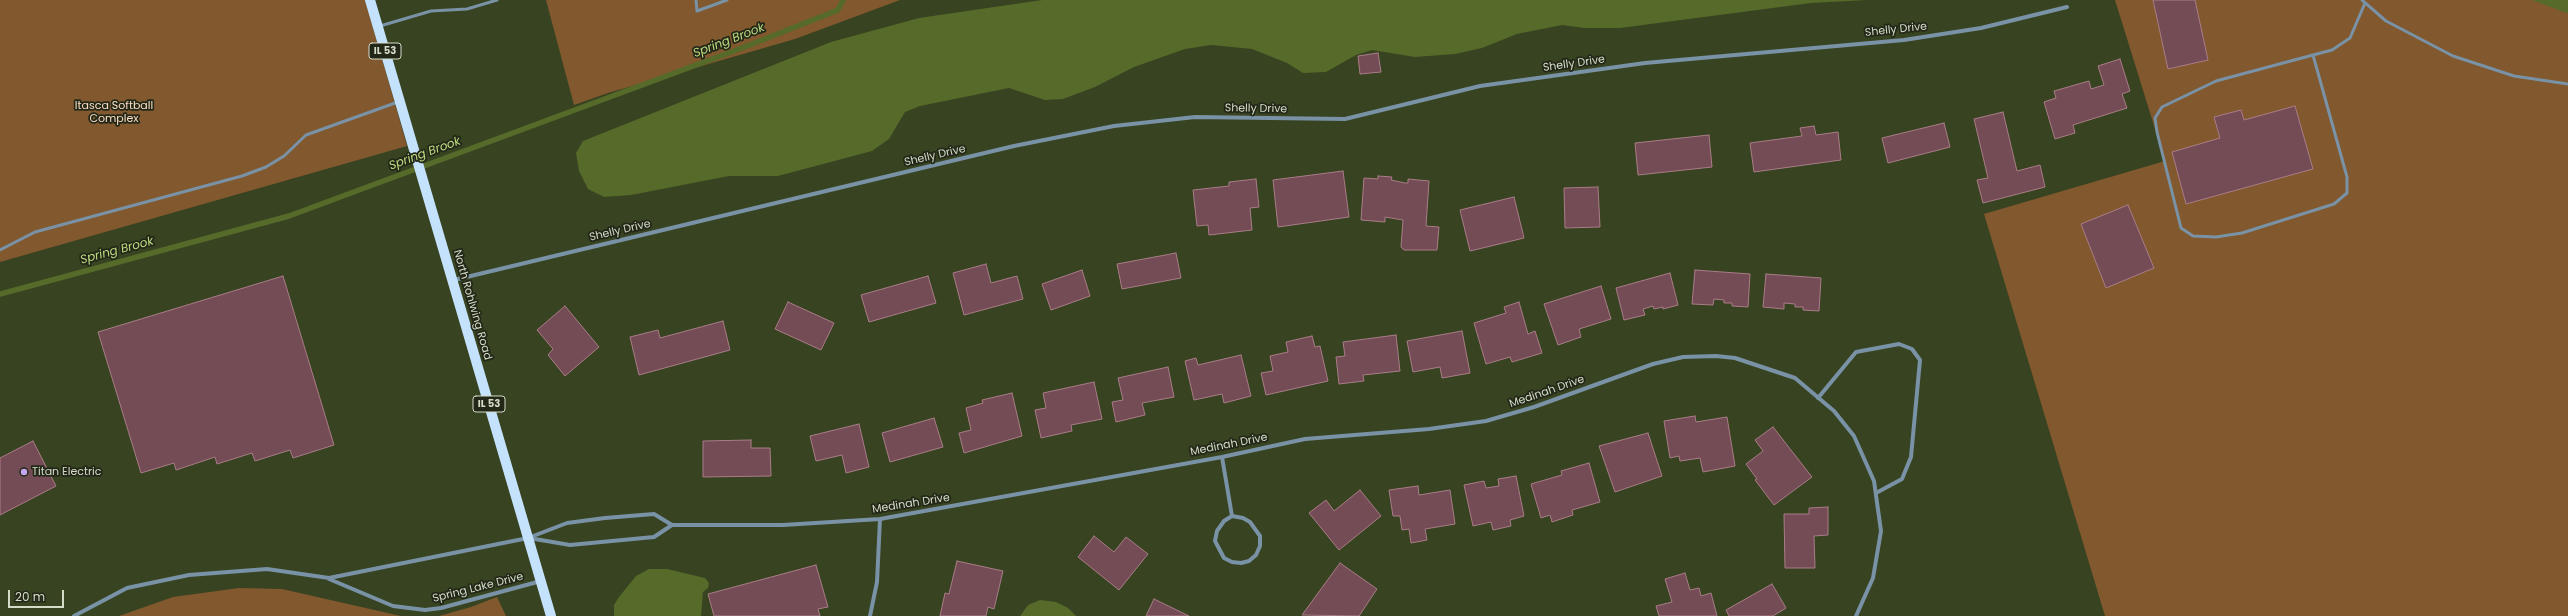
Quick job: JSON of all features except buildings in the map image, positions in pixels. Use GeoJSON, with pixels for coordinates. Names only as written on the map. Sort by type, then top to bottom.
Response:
{"type":"FeatureCollection","features":[{"type":"Feature","properties":{"kind":"main road","name":"North Rohlwing Road"},"geometry":{"type":"LineString","coordinates":[[370,0],[551,616]]}},
{"type":"Feature","properties":{"kind":"street","name":"Shelly Drive"},"geometry":{"type":"LineString","coordinates":[[453,280],[1006,148],[1114,126],[1195,117],[1345,119],[1480,86],[1711,56],[1904,40],[1981,28],[2067,7]]}},
{"type":"Feature","properties":{"kind":"street"},"geometry":{"type":"LineString","coordinates":[[1818,398],[1856,352],[1899,344],[1912,349],[1920,360],[1911,457],[1902,479],[1876,493]]}},
{"type":"Feature","properties":{"kind":"street","name":"Medinah Drive"},"geometry":{"type":"LineString","coordinates":[[672,525],[783,525],[880,519],[1222,457],[1305,439],[1429,429],[1486,420],[1534,408],[1652,364],[1683,357],[1735,358],[1795,378],[1834,411],[1854,436],[1868,466],[1876,493],[1881,531],[1877,564],[1856,616]]}},
{"type":"Feature","properties":{"kind":"street"},"geometry":{"type":"LineString","coordinates":[[1222,457],[1232,516]]}},
{"type":"Feature","properties":{"kind":"street"},"geometry":{"type":"LineString","coordinates":[[654,514],[672,525],[654,537],[570,545],[528,538],[567,523],[605,518],[654,514]]}},
{"type":"Feature","properties":{"kind":"street"},"geometry":{"type":"LineString","coordinates":[[1232,516],[1243,518],[1250,522],[1260,536],[1260,546],[1256,555],[1249,561],[1241,563],[1232,562],[1224,558],[1215,541],[1217,531],[1224,521],[1232,516]]}},
{"type":"Feature","properties":{"kind":"street"},"geometry":{"type":"LineString","coordinates":[[870,616],[877,582],[880,519]]}},
{"type":"Feature","properties":{"kind":"street","name":"Spring Lake Drive"},"geometry":{"type":"LineString","coordinates":[[329,578],[528,538]]}},
{"type":"Feature","properties":{"kind":"street","name":"Spring Lake Drive"},"geometry":{"type":"LineString","coordinates":[[74,616],[127,588],[189,575],[267,569],[329,578],[393,606],[425,610],[441,608],[541,581]]}},
{"type":"Feature","properties":{"kind":"lane"},"geometry":{"type":"LineString","coordinates":[[378,26],[431,11],[467,9],[497,0]]}},
{"type":"Feature","properties":{"kind":"lane"},"geometry":{"type":"LineString","coordinates":[[696,0],[697,11],[727,0]]}},
{"type":"Feature","properties":{"kind":"lane"},"geometry":{"type":"LineString","coordinates":[[2362,0],[2386,21],[2453,56],[2514,76],[2568,84]]}},
{"type":"Feature","properties":{"kind":"lane"},"geometry":{"type":"LineString","coordinates":[[2313,55],[2347,177],[2347,193],[2334,204],[2242,233],[2216,237],[2193,236],[2181,228],[2157,132],[2155,118],[2162,107],[2216,81],[2313,55],[2332,50],[2350,38],[2365,4]]}},
{"type":"Feature","properties":{"kind":"lane"},"geometry":{"type":"LineString","coordinates":[[0,250],[35,232],[260,170],[284,156],[306,135],[400,102]]}},
{"type":"Feature","properties":{"kind":"green space","name":"Itasca Softball Complex"},"geometry":{"type":"Polygon","coordinates":[[[0,0],[365,0],[407,146],[0,262],[0,0]]]}},
{"type":"Feature","properties":{"kind":"green space"},"geometry":{"type":"Polygon","coordinates":[[[546,0],[900,0],[795,39],[608,93],[574,105],[546,0]]]}},
{"type":"Feature","properties":{"kind":"green space"},"geometry":{"type":"Polygon","coordinates":[[[2115,0],[2568,0],[2568,616],[2105,616],[1984,214],[2165,161],[2115,0]]]}},
{"type":"Feature","properties":{"kind":"green space"},"geometry":{"type":"Polygon","coordinates":[[[239,588],[282,589],[401,616],[119,616],[173,597],[239,588]]]}},
{"type":"Feature","properties":{"kind":"green space"},"geometry":{"type":"Polygon","coordinates":[[[497,597],[506,616],[439,616],[471,607],[497,597]]]}},
{"type":"Feature","properties":{"kind":"shaded area"},"geometry":{"type":"Polygon","coordinates":[[[1042,0],[1867,0],[1811,3],[1620,28],[1584,28],[1562,25],[1517,34],[1482,48],[1455,54],[1415,57],[1372,50],[1356,55],[1326,72],[1303,73],[1287,63],[1252,49],[1211,45],[1185,49],[1134,67],[1095,87],[1063,99],[1045,100],[1009,88],[920,106],[905,112],[889,139],[872,151],[778,176],[729,176],[631,195],[604,197],[588,189],[579,171],[576,153],[583,141],[831,42],[919,18],[1042,0]]]}},
{"type":"Feature","properties":{"kind":"shaded area"},"geometry":{"type":"Polygon","coordinates":[[[2532,0],[2568,0],[2568,13],[2564,12],[2532,0]]]}},
{"type":"Feature","properties":{"kind":"shaded area"},"geometry":{"type":"Polygon","coordinates":[[[649,569],[667,569],[705,578],[709,583],[708,588],[703,592],[701,616],[614,616],[614,605],[619,597],[636,576],[649,569]]]}},
{"type":"Feature","properties":{"kind":"shaded area"},"geometry":{"type":"Polygon","coordinates":[[[1040,600],[1056,602],[1068,608],[1076,616],[1020,616],[1028,605],[1040,600]]]}},
{"type":"Feature","properties":{"kind":"waterway","name":"Spring Brook"},"geometry":{"type":"LineString","coordinates":[[0,294],[289,216],[742,48],[838,10],[843,0]]}},
{"type":"Feature","properties":{"kind":"place","name":"Titan Electric"},"geometry":{"type":"Point","coordinates":[24,472]}}]}
